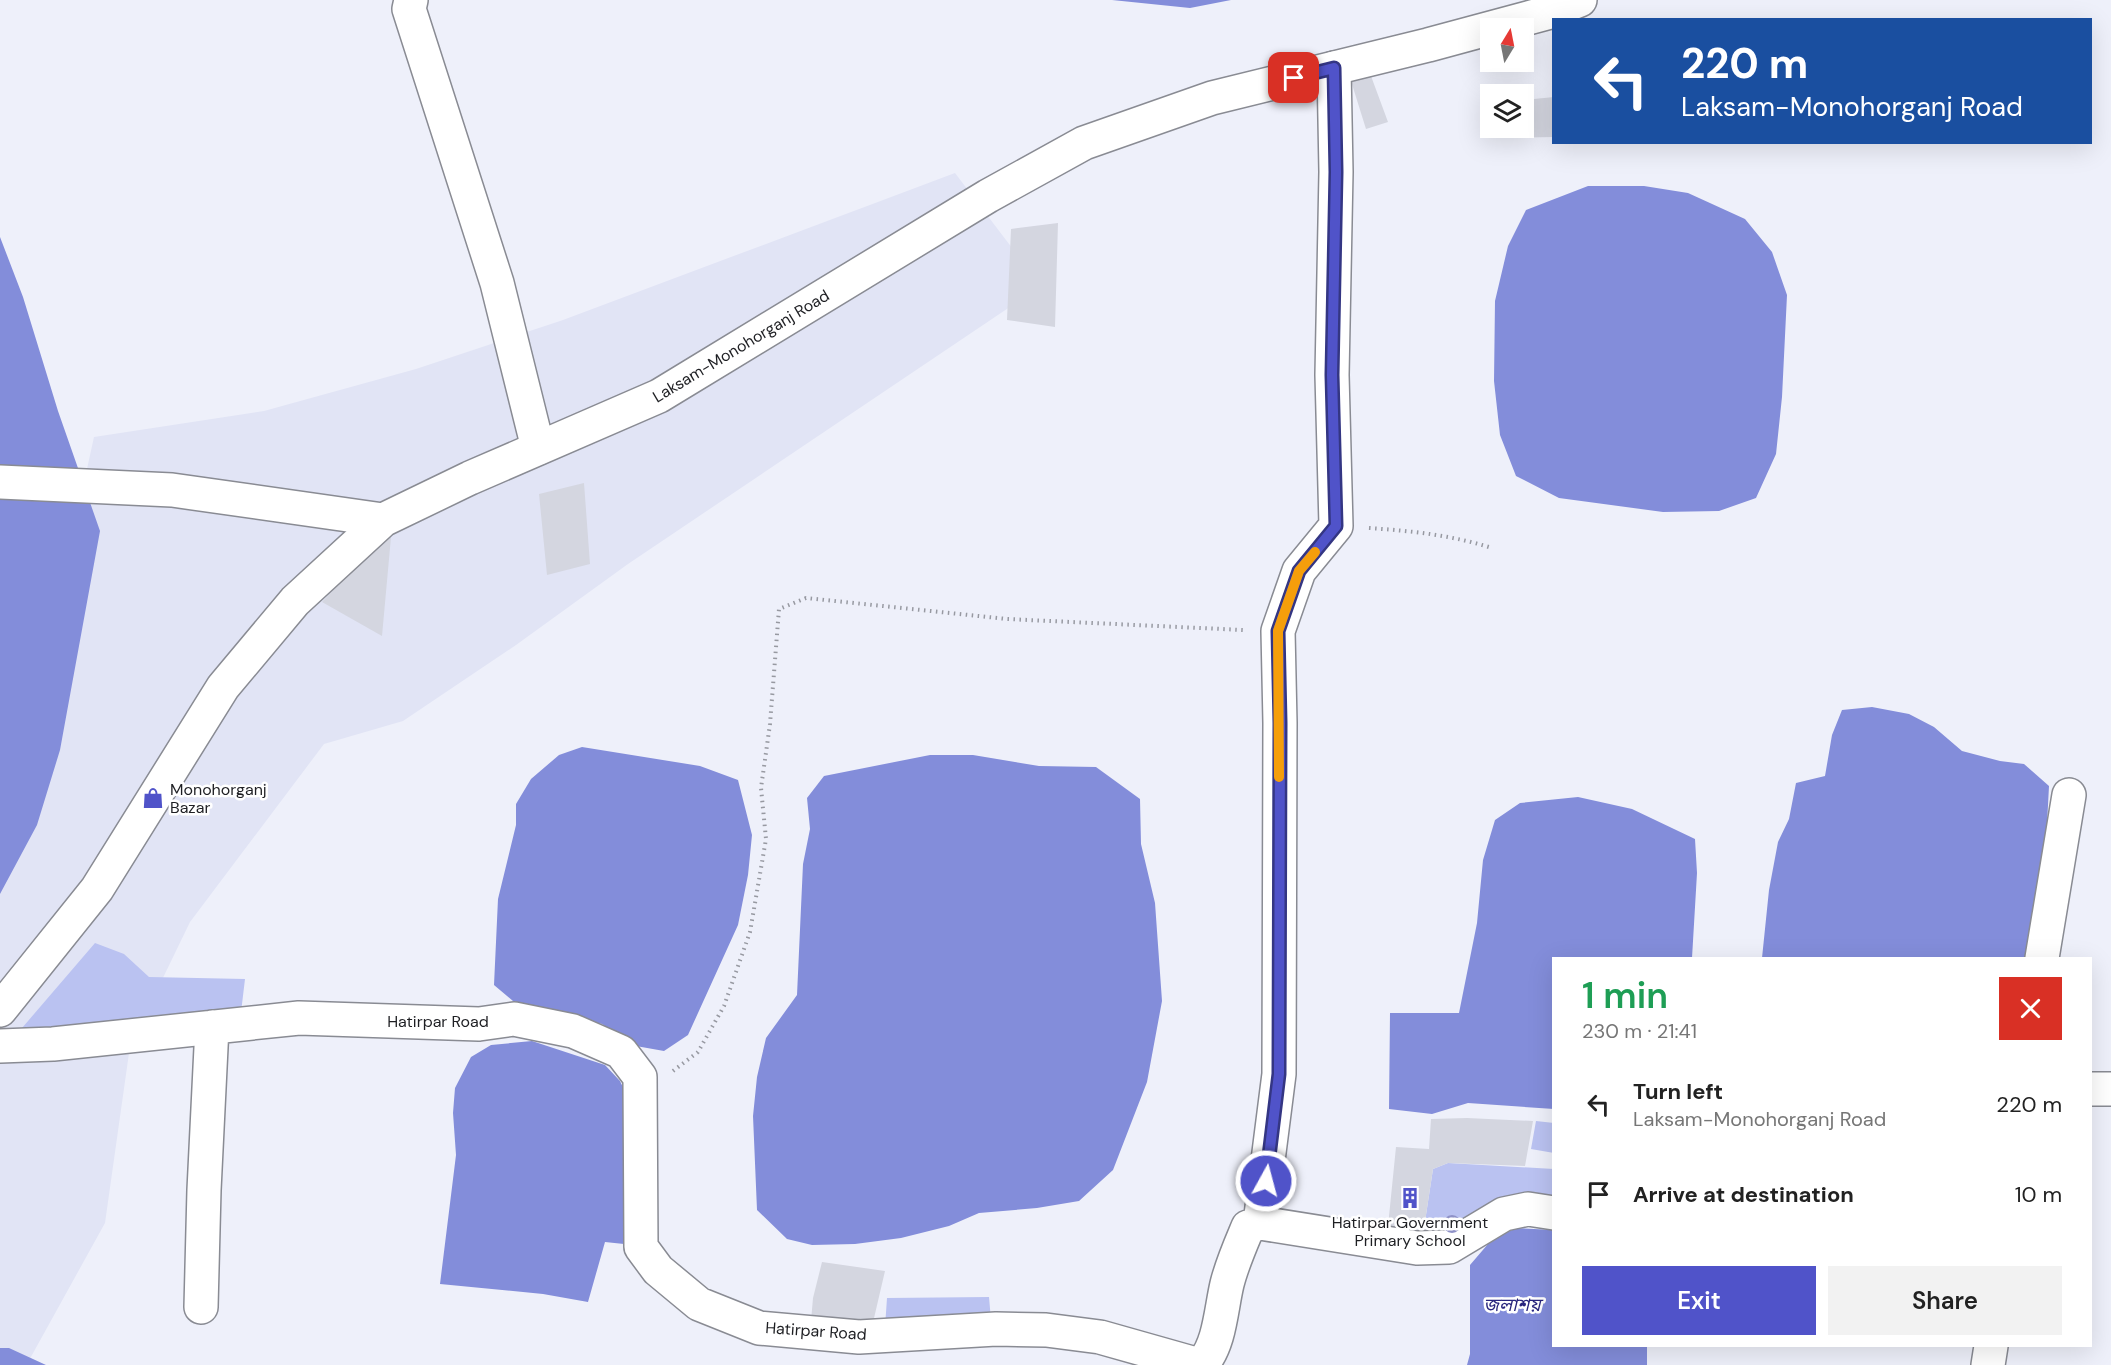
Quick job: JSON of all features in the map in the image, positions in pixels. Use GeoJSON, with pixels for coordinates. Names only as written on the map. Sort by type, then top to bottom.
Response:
{"type":"FeatureCollection","features":[{"type":"Feature","properties":{"kind":"street"},"geometry":{"type":"LineString","coordinates":[[411,0],[409,9],[497,283],[538,448]]}},
{"type":"Feature","properties":{"kind":"street","name":"Laksam-Monohorganj Road"},"geometry":{"type":"LineString","coordinates":[[0,1010],[97,889],[223,687],[295,601],[383,520],[538,448],[659,396],[988,196],[1084,143],[1212,98],[1550,12],[1580,0]]}},
{"type":"Feature","properties":{"kind":"street"},"geometry":{"type":"LineString","coordinates":[[1334,68],[1336,172],[1332,375],[1336,526],[1299,571],[1278,631],[1279,1074],[1260,1223],[1417,1248],[1449,1247],[1504,1214],[1528,1209],[1552,1213]]}},
{"type":"Feature","properties":{"kind":"street"},"geometry":{"type":"LineString","coordinates":[[0,482],[172,489],[383,520]]}},
{"type":"Feature","properties":{"kind":"street"},"geometry":{"type":"LineString","coordinates":[[2042,957],[2069,795]]}},
{"type":"Feature","properties":{"kind":"street","name":"Hatirpar Road"},"geometry":{"type":"LineString","coordinates":[[0,1046],[53,1044],[299,1018],[479,1024],[514,1019],[573,1031],[621,1052],[640,1077],[641,1247],[658,1270],[699,1304],[759,1328],[859,1337],[996,1329],[1046,1330],[1100,1337],[1192,1363],[1203,1363],[1209,1356],[1216,1337],[1227,1282],[1237,1252],[1248,1227],[1260,1223]]}},
{"type":"Feature","properties":{"kind":"street"},"geometry":{"type":"LineString","coordinates":[[201,1307],[212,1027]]}},
{"type":"Feature","properties":{"kind":"street"},"geometry":{"type":"LineString","coordinates":[[2092,1089],[2111,1089]]}},
{"type":"Feature","properties":{"kind":"street"},"geometry":{"type":"LineString","coordinates":[[1988,1365],[1991,1347]]}},
{"type":"Feature","properties":{"kind":"path"},"geometry":{"type":"LineString","coordinates":[[1336,526],[1418,531],[1462,538],[1492,548]]}},
{"type":"Feature","properties":{"kind":"path"},"geometry":{"type":"LineString","coordinates":[[640,1077],[676,1070],[698,1052],[724,1006],[750,932],[766,838],[761,788],[771,712],[779,609],[806,598],[1007,619],[1278,631]]}},
{"type":"Feature","properties":{"kind":"shaded area","name":"Monohorganj Bazar"},"geometry":{"type":"Polygon","coordinates":[[[955,173],[1041,286],[628,564],[516,645],[403,721],[324,744],[190,922],[130,1046],[105,1223],[27,1364],[0,1365],[0,866],[94,437],[264,411],[416,369],[563,320],[955,173]]]}},
{"type":"Feature","properties":{"kind":"shaded area"},"geometry":{"type":"Polygon","coordinates":[[[95,943],[124,954],[149,977],[245,979],[240,1021],[16,1035],[95,943]]]}},
{"type":"Feature","properties":{"kind":"shaded area"},"geometry":{"type":"Polygon","coordinates":[[[1536,1121],[1552,1123],[1552,1153],[1531,1149],[1536,1121]]]}},
{"type":"Feature","properties":{"kind":"shaded area"},"geometry":{"type":"Polygon","coordinates":[[[1448,1163],[1552,1169],[1552,1224],[1521,1220],[1502,1227],[1424,1228],[1433,1169],[1448,1163]]]}},
{"type":"Feature","properties":{"kind":"shaded area"},"geometry":{"type":"Polygon","coordinates":[[[989,1297],[991,1320],[885,1327],[887,1298],[989,1297]]]}},
{"type":"Feature","properties":{"kind":"water"},"geometry":{"type":"Polygon","coordinates":[[[1112,0],[1231,0],[1190,8],[1112,0]]]}},
{"type":"Feature","properties":{"kind":"water"},"geometry":{"type":"Polygon","coordinates":[[[1588,186],[1644,186],[1688,193],[1745,219],[1772,252],[1787,295],[1782,397],[1776,454],[1756,498],[1719,511],[1663,512],[1559,498],[1516,476],[1500,435],[1494,381],[1495,301],[1508,246],[1526,210],[1588,186]]]}},
{"type":"Feature","properties":{"kind":"water"},"geometry":{"type":"Polygon","coordinates":[[[0,237],[23,297],[58,411],[100,531],[60,750],[37,825],[0,894],[0,237]]]}},
{"type":"Feature","properties":{"kind":"water"},"geometry":{"type":"Polygon","coordinates":[[[1872,707],[1909,714],[1934,727],[1962,751],[2000,761],[2024,764],[2049,786],[2045,862],[2027,957],[1762,957],[1769,890],[1778,842],[1789,819],[1796,783],[1825,776],[1832,735],[1842,710],[1872,707]]]}},
{"type":"Feature","properties":{"kind":"water"},"geometry":{"type":"Polygon","coordinates":[[[582,747],[700,766],[738,780],[752,835],[748,875],[738,925],[688,1035],[664,1051],[636,1046],[602,1024],[513,1001],[494,985],[498,899],[516,825],[516,804],[531,779],[559,755],[582,747]]]}},
{"type":"Feature","properties":{"kind":"water"},"geometry":{"type":"Polygon","coordinates":[[[930,755],[973,755],[1039,766],[1096,767],[1140,799],[1141,844],[1155,903],[1162,1001],[1147,1082],[1113,1170],[1079,1201],[1037,1208],[979,1213],[949,1226],[901,1238],[855,1244],[812,1245],[787,1239],[757,1210],[753,1116],[757,1077],[766,1038],[797,995],[803,864],[810,829],[807,798],[824,776],[930,755]]]}},
{"type":"Feature","properties":{"kind":"water"},"geometry":{"type":"Polygon","coordinates":[[[1578,797],[1632,809],[1695,839],[1697,873],[1692,957],[1552,957],[1552,1109],[1468,1103],[1432,1114],[1389,1109],[1390,1013],[1459,1013],[1477,923],[1483,860],[1495,820],[1520,803],[1578,797]]]}},
{"type":"Feature","properties":{"kind":"water"},"geometry":{"type":"Polygon","coordinates":[[[532,1041],[605,1065],[620,1081],[629,1100],[630,1175],[624,1244],[605,1242],[588,1302],[543,1294],[440,1284],[456,1155],[453,1113],[455,1088],[471,1057],[491,1045],[532,1041]]]}},
{"type":"Feature","properties":{"kind":"water","name":"জলাশয়"},"geometry":{"type":"Polygon","coordinates":[[[1515,1228],[1552,1230],[1552,1347],[1647,1347],[1647,1365],[1467,1365],[1470,1354],[1470,1265],[1488,1244],[1515,1228]]]}},
{"type":"Feature","properties":{"kind":"water"},"geometry":{"type":"Polygon","coordinates":[[[0,1348],[9,1348],[46,1365],[0,1365],[0,1348]]]}},
{"type":"Feature","properties":{"kind":"building"},"geometry":{"type":"Polygon","coordinates":[[[1371,76],[1388,122],[1366,129],[1351,81],[1371,76]]]}},
{"type":"Feature","properties":{"kind":"building"},"geometry":{"type":"Polygon","coordinates":[[[1552,97],[1552,137],[1534,137],[1534,99],[1552,97]]]}},
{"type":"Feature","properties":{"kind":"building"},"geometry":{"type":"Polygon","coordinates":[[[1058,223],[1055,327],[1007,320],[1011,229],[1058,223]]]}},
{"type":"Feature","properties":{"kind":"building"},"geometry":{"type":"Polygon","coordinates":[[[584,483],[590,564],[547,575],[539,494],[584,483]]]}},
{"type":"Feature","properties":{"kind":"building"},"geometry":{"type":"Polygon","coordinates":[[[391,537],[382,636],[322,602],[360,562],[391,537]]]}},
{"type":"Feature","properties":{"kind":"building","name":"Hatirpar Government Primary School"},"geometry":{"type":"Polygon","coordinates":[[[1431,1119],[1533,1121],[1525,1166],[1448,1163],[1433,1169],[1424,1228],[1388,1226],[1396,1147],[1429,1149],[1431,1119]]]}},
{"type":"Feature","properties":{"kind":"building"},"geometry":{"type":"Polygon","coordinates":[[[822,1262],[885,1271],[871,1331],[811,1321],[813,1298],[822,1262]]]}},
{"type":"Feature","properties":{"kind":"slow traffic"},"geometry":{"type":"LineString","coordinates":[[1279,777],[1278,631],[1299,571],[1315,552]]}},
{"type":"Feature","properties":{"kind":"place","name":"Monohorganj Bazar"},"geometry":{"type":"Point","coordinates":[153,798]}},
{"type":"Feature","properties":{"kind":"place","name":"Hatirpar Government Primary School"},"geometry":{"type":"Point","coordinates":[1410,1198]}},
{"type":"Feature","properties":{"kind":"route"},"geometry":{"type":"LineString","coordinates":[[1266,1181],[1279,1074],[1278,631],[1299,571],[1336,526],[1332,375],[1336,172],[1334,68],[1294,78]]}}]}
